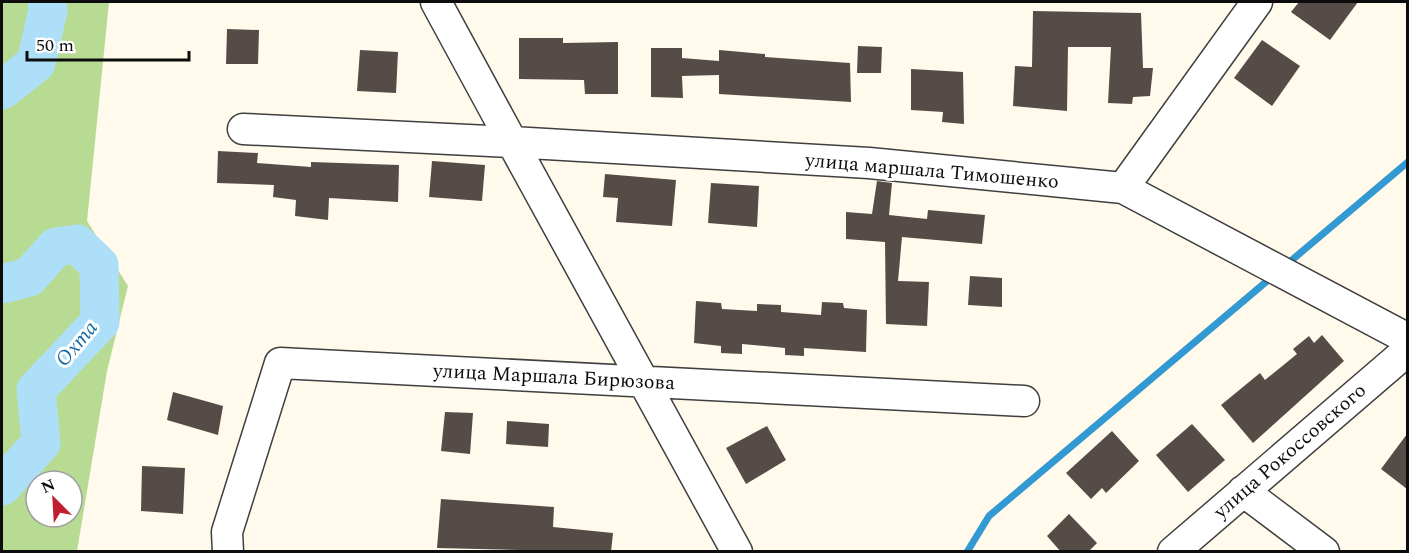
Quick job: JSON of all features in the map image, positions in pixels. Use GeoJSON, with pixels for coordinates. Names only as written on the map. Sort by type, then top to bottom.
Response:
{"type":"FeatureCollection","features":[{"type":"Feature","properties":{"kind":"street"},"geometry":{"type":"LineString","coordinates":[[436,2],[737,552]]}},
{"type":"Feature","properties":{"kind":"street"},"geometry":{"type":"LineString","coordinates":[[1257,2],[1123,188],[1407,339]]}},
{"type":"Feature","properties":{"kind":"street","name":"улица маршала Тимошенко"},"geometry":{"type":"LineString","coordinates":[[243,129],[869,163],[1123,188]]}},
{"type":"Feature","properties":{"kind":"street","name":"улица Рокоссовского"},"geometry":{"type":"LineString","coordinates":[[1173,552],[1407,350]]}},
{"type":"Feature","properties":{"kind":"street","name":"улица Маршала Бирюзова"},"geometry":{"type":"LineString","coordinates":[[228,552],[227,532],[280,363],[1024,401]]}},
{"type":"Feature","properties":{"kind":"street"},"geometry":{"type":"LineString","coordinates":[[1244,491],[1324,552]]}},
{"type":"Feature","properties":{"kind":"green space"},"geometry":{"type":"Polygon","coordinates":[[[2,2],[109,2],[87,221],[128,286],[107,371],[84,509],[84,469],[24,469],[24,529],[81,529],[77,551],[2,551],[2,2]]]}},
{"type":"Feature","properties":{"kind":"building"},"geometry":{"type":"Polygon","coordinates":[[[1299,2],[1358,2],[1330,40],[1291,12],[1299,2]]]}},
{"type":"Feature","properties":{"kind":"building"},"geometry":{"type":"Polygon","coordinates":[[[1033,11],[1141,13],[1143,68],[1153,68],[1150,96],[1133,97],[1132,104],[1108,103],[1111,47],[1068,47],[1067,111],[1013,106],[1015,66],[1032,67],[1033,11]]]}},
{"type":"Feature","properties":{"kind":"building"},"geometry":{"type":"Polygon","coordinates":[[[227,29],[259,30],[258,64],[226,64],[227,29]]]}},
{"type":"Feature","properties":{"kind":"building"},"geometry":{"type":"Polygon","coordinates":[[[519,38],[563,38],[563,43],[618,42],[618,94],[585,94],[584,80],[519,79],[519,38]]]}},
{"type":"Feature","properties":{"kind":"building"},"geometry":{"type":"Polygon","coordinates":[[[1262,40],[1300,66],[1272,106],[1234,78],[1262,40]]]}},
{"type":"Feature","properties":{"kind":"building"},"geometry":{"type":"Polygon","coordinates":[[[858,46],[882,47],[881,73],[857,73],[858,46]]]}},
{"type":"Feature","properties":{"kind":"building"},"geometry":{"type":"Polygon","coordinates":[[[651,48],[682,48],[682,58],[719,61],[719,50],[765,54],[765,57],[850,63],[851,102],[719,94],[719,75],[682,76],[683,98],[651,97],[651,48]]]}},
{"type":"Feature","properties":{"kind":"building"},"geometry":{"type":"Polygon","coordinates":[[[360,50],[398,52],[396,93],[357,91],[360,50]]]}},
{"type":"Feature","properties":{"kind":"building"},"geometry":{"type":"Polygon","coordinates":[[[911,69],[963,72],[964,124],[942,122],[943,112],[911,110],[911,69]]]}},
{"type":"Feature","properties":{"kind":"building"},"geometry":{"type":"Polygon","coordinates":[[[218,151],[258,153],[257,163],[311,167],[311,162],[399,165],[398,202],[329,198],[328,220],[295,216],[296,200],[273,197],[274,185],[217,183],[218,151]]]}},
{"type":"Feature","properties":{"kind":"building"},"geometry":{"type":"Polygon","coordinates":[[[432,161],[485,165],[482,201],[429,197],[432,161]]]}},
{"type":"Feature","properties":{"kind":"building"},"geometry":{"type":"Polygon","coordinates":[[[605,174],[676,180],[672,226],[616,222],[618,198],[603,197],[605,174]]]}},
{"type":"Feature","properties":{"kind":"building"},"geometry":{"type":"Polygon","coordinates":[[[877,181],[892,183],[889,215],[927,219],[928,210],[985,215],[982,244],[902,237],[898,281],[929,282],[927,326],[886,324],[885,242],[846,239],[846,212],[872,214],[877,181]]]}},
{"type":"Feature","properties":{"kind":"building"},"geometry":{"type":"Polygon","coordinates":[[[711,183],[759,186],[757,227],[708,223],[711,183]]]}},
{"type":"Feature","properties":{"kind":"building"},"geometry":{"type":"Polygon","coordinates":[[[970,276],[1002,278],[1002,307],[968,305],[970,276]]]}},
{"type":"Feature","properties":{"kind":"building"},"geometry":{"type":"Polygon","coordinates":[[[696,301],[721,303],[722,309],[757,311],[757,304],[781,305],[781,312],[821,315],[822,302],[843,303],[844,308],[867,310],[866,352],[804,348],[804,356],[785,355],[785,348],[742,344],[742,354],[721,353],[721,346],[694,343],[696,301]]]}},
{"type":"Feature","properties":{"kind":"building"},"geometry":{"type":"Polygon","coordinates":[[[1322,335],[1344,361],[1253,443],[1221,405],[1260,373],[1265,380],[1297,354],[1293,349],[1309,336],[1314,343],[1322,335]]]}},
{"type":"Feature","properties":{"kind":"building"},"geometry":{"type":"Polygon","coordinates":[[[173,392],[223,406],[218,435],[167,420],[173,392]]]}},
{"type":"Feature","properties":{"kind":"building"},"geometry":{"type":"Polygon","coordinates":[[[445,412],[473,413],[470,454],[441,451],[445,412]]]}},
{"type":"Feature","properties":{"kind":"building"},"geometry":{"type":"Polygon","coordinates":[[[507,421],[549,424],[548,447],[506,444],[507,421]]]}},
{"type":"Feature","properties":{"kind":"building"},"geometry":{"type":"Polygon","coordinates":[[[1192,424],[1225,460],[1188,492],[1156,455],[1192,424]]]}},
{"type":"Feature","properties":{"kind":"building"},"geometry":{"type":"Polygon","coordinates":[[[767,426],[786,460],[746,484],[726,448],[767,426]]]}},
{"type":"Feature","properties":{"kind":"building"},"geometry":{"type":"Polygon","coordinates":[[[1112,431],[1139,461],[1106,493],[1102,488],[1091,499],[1066,473],[1112,431]]]}},
{"type":"Feature","properties":{"kind":"building"},"geometry":{"type":"Polygon","coordinates":[[[1407,434],[1407,489],[1381,469],[1407,434]]]}},
{"type":"Feature","properties":{"kind":"building"},"geometry":{"type":"Polygon","coordinates":[[[142,466],[185,468],[183,514],[141,511],[142,466]]]}},
{"type":"Feature","properties":{"kind":"building"},"geometry":{"type":"Polygon","coordinates":[[[441,499],[554,507],[553,527],[613,533],[611,552],[437,548],[441,499]]]}},
{"type":"Feature","properties":{"kind":"building"},"geometry":{"type":"Polygon","coordinates":[[[1069,514],[1097,543],[1088,552],[1061,552],[1047,536],[1069,514]]]}},
{"type":"Feature","properties":{"kind":"waterway","name":"Охта"},"geometry":{"type":"LineString","coordinates":[[2,90],[36,63],[48,10],[47,2]]}},
{"type":"Feature","properties":{"kind":"waterway"},"geometry":{"type":"LineString","coordinates":[[1286,265],[1408,162]]}},
{"type":"Feature","properties":{"kind":"waterway","name":"Охта"},"geometry":{"type":"LineString","coordinates":[[2,284],[29,277],[56,247],[77,244],[99,265],[100,322],[36,390],[41,443],[2,486]]}},
{"type":"Feature","properties":{"kind":"waterway"},"geometry":{"type":"LineString","coordinates":[[967,552],[989,516],[1273,276]]}}]}
